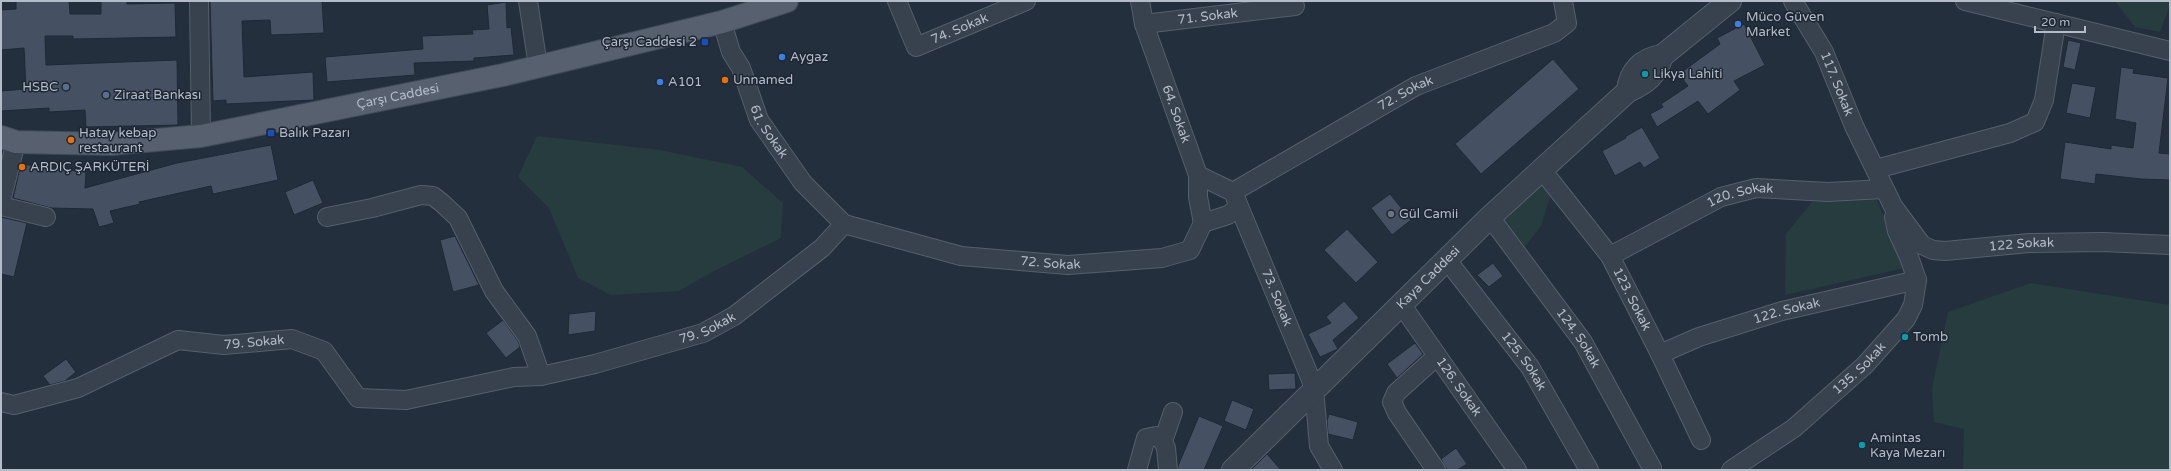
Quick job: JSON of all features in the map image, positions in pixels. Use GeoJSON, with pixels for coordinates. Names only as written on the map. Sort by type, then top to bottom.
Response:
{"type":"FeatureCollection","features":[{"type":"Feature","properties":{"kind":"main road","name":"Çarşı Caddesi"},"geometry":{"type":"LineString","coordinates":[[8,139],[111,144],[201,136],[538,66],[722,22],[788,1]]}},
{"type":"Feature","properties":{"kind":"street"},"geometry":{"type":"LineString","coordinates":[[199,1],[201,136]]}},
{"type":"Feature","properties":{"kind":"street"},"geometry":{"type":"LineString","coordinates":[[528,1],[538,66]]}},
{"type":"Feature","properties":{"kind":"street","name":"74. Sokak"},"geometry":{"type":"LineString","coordinates":[[898,1],[916,47],[1026,1]]}},
{"type":"Feature","properties":{"kind":"street","name":"64. Sokak"},"geometry":{"type":"LineString","coordinates":[[1140,1],[1144,24],[1198,176],[1198,197],[1203,223]]}},
{"type":"Feature","properties":{"kind":"street","name":"72. Sokak"},"geometry":{"type":"LineString","coordinates":[[844,224],[961,256],[1068,265],[1162,258],[1190,250],[1203,223],[1228,215],[1236,200],[1416,86],[1554,33],[1567,23],[1563,1]]}},
{"type":"Feature","properties":{"kind":"street","name":"Kaya Caddesi"},"geometry":{"type":"LineString","coordinates":[[1233,470],[1314,388],[1490,217],[1628,91],[1630,79],[1640,66],[1651,58],[1662,56],[1730,1]]}},
{"type":"Feature","properties":{"kind":"street","name":"117. Sokak"},"geometry":{"type":"LineString","coordinates":[[1793,1],[1824,52],[1854,126],[1893,206]]}},
{"type":"Feature","properties":{"kind":"street"},"geometry":{"type":"LineString","coordinates":[[1966,1],[2170,51]]}},
{"type":"Feature","properties":{"kind":"street","name":"71. Sokak"},"geometry":{"type":"LineString","coordinates":[[1144,24],[1295,6]]}},
{"type":"Feature","properties":{"kind":"street","name":"61. Sokak"},"geometry":{"type":"LineString","coordinates":[[722,22],[731,52],[741,68],[759,120],[803,183],[844,224]]}},
{"type":"Feature","properties":{"kind":"street"},"geometry":{"type":"LineString","coordinates":[[1876,169],[2010,133],[2035,122],[2044,100],[2056,23]]}},
{"type":"Feature","properties":{"kind":"street"},"geometry":{"type":"LineString","coordinates":[[1,201],[8,139]]}},
{"type":"Feature","properties":{"kind":"street","name":"123. Sokak"},"geometry":{"type":"LineString","coordinates":[[1542,170],[1610,256],[1660,354],[1701,440]]}},
{"type":"Feature","properties":{"kind":"street"},"geometry":{"type":"LineString","coordinates":[[1198,176],[1236,200]]}},
{"type":"Feature","properties":{"kind":"street","name":"120. Sokak"},"geometry":{"type":"LineString","coordinates":[[1610,256],[1721,197],[1756,188],[1828,192],[1884,189]]}},
{"type":"Feature","properties":{"kind":"street"},"geometry":{"type":"LineString","coordinates":[[327,217],[372,208],[421,195],[433,196],[442,202],[458,218],[494,291],[527,336],[540,376]]}},
{"type":"Feature","properties":{"kind":"street","name":"73. Sokak"},"geometry":{"type":"LineString","coordinates":[[1236,200],[1314,388],[1319,446],[1333,470]]}},
{"type":"Feature","properties":{"kind":"street"},"geometry":{"type":"LineString","coordinates":[[1,206],[46,217]]}},
{"type":"Feature","properties":{"kind":"street"},"geometry":{"type":"LineString","coordinates":[[1893,206],[1897,231],[1917,280]]}},
{"type":"Feature","properties":{"kind":"street","name":"122 Sokak"},"geometry":{"type":"LineString","coordinates":[[1893,206],[1912,234],[1922,245],[1933,250],[2029,243],[2103,242],[2170,245]]}},
{"type":"Feature","properties":{"kind":"street","name":"124. Sokak"},"geometry":{"type":"LineString","coordinates":[[1490,217],[1583,342],[1652,468]]}},
{"type":"Feature","properties":{"kind":"street","name":"79. Sokak"},"geometry":{"type":"LineString","coordinates":[[7,404],[78,388],[178,340],[224,345],[292,339],[324,351],[358,398],[406,400],[514,377],[540,376],[595,364],[703,333],[740,312],[822,248],[844,224]]}},
{"type":"Feature","properties":{"kind":"street","name":"125. Sokak"},"geometry":{"type":"LineString","coordinates":[[1447,260],[1530,367],[1589,470]]}},
{"type":"Feature","properties":{"kind":"street","name":"122. Sokak"},"geometry":{"type":"LineString","coordinates":[[1660,354],[1699,337],[1782,311],[1917,280]]}},
{"type":"Feature","properties":{"kind":"street","name":"135. Sokak"},"geometry":{"type":"LineString","coordinates":[[1731,470],[1794,428],[1865,365],[1906,320],[1913,305],[1917,280]]}},
{"type":"Feature","properties":{"kind":"street","name":"126. Sokak"},"geometry":{"type":"LineString","coordinates":[[1401,304],[1517,470]]}},
{"type":"Feature","properties":{"kind":"street"},"geometry":{"type":"LineString","coordinates":[[1436,356],[1396,393],[1392,402],[1436,470]]}},
{"type":"Feature","properties":{"kind":"street"},"geometry":{"type":"LineString","coordinates":[[1168,470],[1167,454],[1163,441],[1173,412]]}},
{"type":"Feature","properties":{"kind":"street"},"geometry":{"type":"LineString","coordinates":[[1137,470],[1146,438],[1156,436],[1163,441]]}},
{"type":"Feature","properties":{"kind":"green space"},"geometry":{"type":"Polygon","coordinates":[[[2115,1],[2170,1],[2170,5],[2160,32],[2135,27],[2115,1]]]}},
{"type":"Feature","properties":{"kind":"green space"},"geometry":{"type":"Polygon","coordinates":[[[537,136],[660,150],[742,167],[783,203],[781,238],[714,271],[679,291],[611,295],[578,278],[549,208],[518,177],[537,136]]]}},
{"type":"Feature","properties":{"kind":"green space"},"geometry":{"type":"Polygon","coordinates":[[[1542,186],[1551,194],[1541,226],[1522,250],[1501,223],[1542,186]]]}},
{"type":"Feature","properties":{"kind":"green space"},"geometry":{"type":"Polygon","coordinates":[[[1877,200],[1905,268],[1785,295],[1786,234],[1812,202],[1877,200]]]}},
{"type":"Feature","properties":{"kind":"green space"},"geometry":{"type":"Polygon","coordinates":[[[2031,283],[2170,305],[2170,470],[1963,470],[1964,429],[1934,422],[1932,389],[1948,312],[2031,283]]]}},
{"type":"Feature","properties":{"kind":"building"},"geometry":{"type":"Polygon","coordinates":[[[16,1],[69,1],[70,14],[101,14],[101,1],[127,1],[127,4],[175,3],[176,37],[73,39],[73,36],[45,36],[46,65],[177,60],[178,125],[86,127],[85,110],[49,112],[49,108],[1,111],[1,91],[26,89],[24,48],[1,50],[1,10],[16,9],[16,1]]]}},
{"type":"Feature","properties":{"kind":"building"},"geometry":{"type":"Polygon","coordinates":[[[210,1],[322,1],[324,33],[271,35],[270,20],[242,21],[244,77],[313,72],[314,100],[226,104],[226,100],[213,101],[210,1]]]}},
{"type":"Feature","properties":{"kind":"building"},"geometry":{"type":"Polygon","coordinates":[[[506,2],[507,28],[511,27],[514,55],[474,58],[474,61],[414,63],[415,75],[327,82],[325,57],[423,49],[422,36],[473,34],[472,30],[489,29],[487,5],[506,2]]]}},
{"type":"Feature","properties":{"kind":"building"},"geometry":{"type":"Polygon","coordinates":[[[1744,24],[1765,65],[1734,81],[1740,90],[1708,114],[1698,101],[1657,127],[1650,114],[1663,107],[1661,104],[1688,86],[1679,74],[1720,44],[1717,38],[1744,24]]]}},
{"type":"Feature","properties":{"kind":"building"},"geometry":{"type":"Polygon","coordinates":[[[2068,40],[2081,43],[2075,70],[2063,67],[2068,40]]]}},
{"type":"Feature","properties":{"kind":"building"},"geometry":{"type":"Polygon","coordinates":[[[1553,59],[1579,89],[1481,174],[1455,144],[1553,59]]]}},
{"type":"Feature","properties":{"kind":"building"},"geometry":{"type":"Polygon","coordinates":[[[2121,67],[2134,69],[2133,73],[2168,78],[2159,153],[2170,154],[2170,180],[2141,179],[2096,174],[2095,184],[2060,179],[2065,142],[2111,149],[2111,145],[2133,148],[2136,123],[2115,119],[2121,67]]]}},
{"type":"Feature","properties":{"kind":"building"},"geometry":{"type":"Polygon","coordinates":[[[2072,83],[2096,87],[2090,118],[2066,113],[2072,83]]]}},
{"type":"Feature","properties":{"kind":"building"},"geometry":{"type":"Polygon","coordinates":[[[1642,127],[1660,158],[1644,168],[1640,162],[1615,176],[1602,151],[1626,138],[1625,137],[1642,127]]]}},
{"type":"Feature","properties":{"kind":"building"},"geometry":{"type":"Polygon","coordinates":[[[271,145],[278,180],[213,194],[211,186],[139,202],[140,204],[110,211],[114,223],[99,227],[93,209],[51,208],[13,198],[21,164],[86,172],[85,188],[177,163],[271,145]]]}},
{"type":"Feature","properties":{"kind":"building"},"geometry":{"type":"Polygon","coordinates":[[[313,180],[323,203],[294,215],[285,192],[313,180]]]}},
{"type":"Feature","properties":{"kind":"building","name":"Gül Camii"},"geometry":{"type":"Polygon","coordinates":[[[1390,194],[1411,220],[1392,235],[1371,208],[1390,194]]]}},
{"type":"Feature","properties":{"kind":"building"},"geometry":{"type":"Polygon","coordinates":[[[1,217],[27,223],[14,277],[1,274],[1,217]]]}},
{"type":"Feature","properties":{"kind":"building"},"geometry":{"type":"Polygon","coordinates":[[[1347,229],[1378,262],[1356,283],[1324,250],[1347,229]]]}},
{"type":"Feature","properties":{"kind":"building"},"geometry":{"type":"Polygon","coordinates":[[[455,236],[479,285],[453,292],[440,240],[455,236]]]}},
{"type":"Feature","properties":{"kind":"building"},"geometry":{"type":"Polygon","coordinates":[[[1493,263],[1503,276],[1489,287],[1477,275],[1493,263]]]}},
{"type":"Feature","properties":{"kind":"building"},"geometry":{"type":"Polygon","coordinates":[[[1344,301],[1359,318],[1333,340],[1338,349],[1320,357],[1308,334],[1331,323],[1326,317],[1344,301]]]}},
{"type":"Feature","properties":{"kind":"building"},"geometry":{"type":"Polygon","coordinates":[[[596,311],[595,331],[568,335],[569,314],[596,311]]]}},
{"type":"Feature","properties":{"kind":"building"},"geometry":{"type":"Polygon","coordinates":[[[503,320],[518,341],[520,347],[506,358],[486,333],[503,320]]]}},
{"type":"Feature","properties":{"kind":"building"},"geometry":{"type":"Polygon","coordinates":[[[1415,343],[1423,354],[1397,378],[1387,364],[1415,343]]]}},
{"type":"Feature","properties":{"kind":"building"},"geometry":{"type":"Polygon","coordinates":[[[66,359],[76,372],[65,381],[50,385],[43,376],[66,359]]]}},
{"type":"Feature","properties":{"kind":"building"},"geometry":{"type":"Polygon","coordinates":[[[1295,373],[1296,389],[1269,390],[1268,374],[1295,373]]]}},
{"type":"Feature","properties":{"kind":"building"},"geometry":{"type":"Polygon","coordinates":[[[1232,400],[1254,409],[1246,430],[1224,421],[1232,400]]]}},
{"type":"Feature","properties":{"kind":"building"},"geometry":{"type":"Polygon","coordinates":[[[1329,414],[1358,422],[1353,440],[1328,434],[1327,421],[1329,414]]]}},
{"type":"Feature","properties":{"kind":"building"},"geometry":{"type":"Polygon","coordinates":[[[1199,416],[1223,426],[1204,470],[1178,470],[1178,466],[1199,416]]]}},
{"type":"Feature","properties":{"kind":"building"},"geometry":{"type":"Polygon","coordinates":[[[1456,448],[1467,464],[1457,470],[1447,470],[1441,459],[1456,448]]]}},
{"type":"Feature","properties":{"kind":"building"},"geometry":{"type":"Polygon","coordinates":[[[1267,454],[1281,470],[1251,470],[1267,454]]]}},
{"type":"Feature","properties":{"kind":"place","name":"Müco Güven Market"},"geometry":{"type":"Point","coordinates":[1738,24]}},
{"type":"Feature","properties":{"kind":"place","name":"Çarşı Caddesi 2"},"geometry":{"type":"Point","coordinates":[705,42]}},
{"type":"Feature","properties":{"kind":"place","name":"Aygaz"},"geometry":{"type":"Point","coordinates":[782,57]}},
{"type":"Feature","properties":{"kind":"place","name":"Likya Lahiti"},"geometry":{"type":"Point","coordinates":[1645,74]}},
{"type":"Feature","properties":{"kind":"place","name":"Unnamed"},"geometry":{"type":"Point","coordinates":[725,80]}},
{"type":"Feature","properties":{"kind":"place","name":"A101"},"geometry":{"type":"Point","coordinates":[660,82]}},
{"type":"Feature","properties":{"kind":"place","name":"HSBC"},"geometry":{"type":"Point","coordinates":[66,87]}},
{"type":"Feature","properties":{"kind":"place","name":"Ziraat Bankası"},"geometry":{"type":"Point","coordinates":[106,95]}},
{"type":"Feature","properties":{"kind":"place","name":"Balık Pazarı"},"geometry":{"type":"Point","coordinates":[271,133]}},
{"type":"Feature","properties":{"kind":"place","name":"Hatay kebap restaurant"},"geometry":{"type":"Point","coordinates":[71,140]}},
{"type":"Feature","properties":{"kind":"place","name":"ARDIÇ ŞARKÜTERİ"},"geometry":{"type":"Point","coordinates":[22,167]}},
{"type":"Feature","properties":{"kind":"place","name":"Gül Camii"},"geometry":{"type":"Point","coordinates":[1391,214]}},
{"type":"Feature","properties":{"kind":"place","name":"Tomb"},"geometry":{"type":"Point","coordinates":[1905,337]}},
{"type":"Feature","properties":{"kind":"place","name":"Amintas Kaya Mezarı"},"geometry":{"type":"Point","coordinates":[1862,445]}}]}
